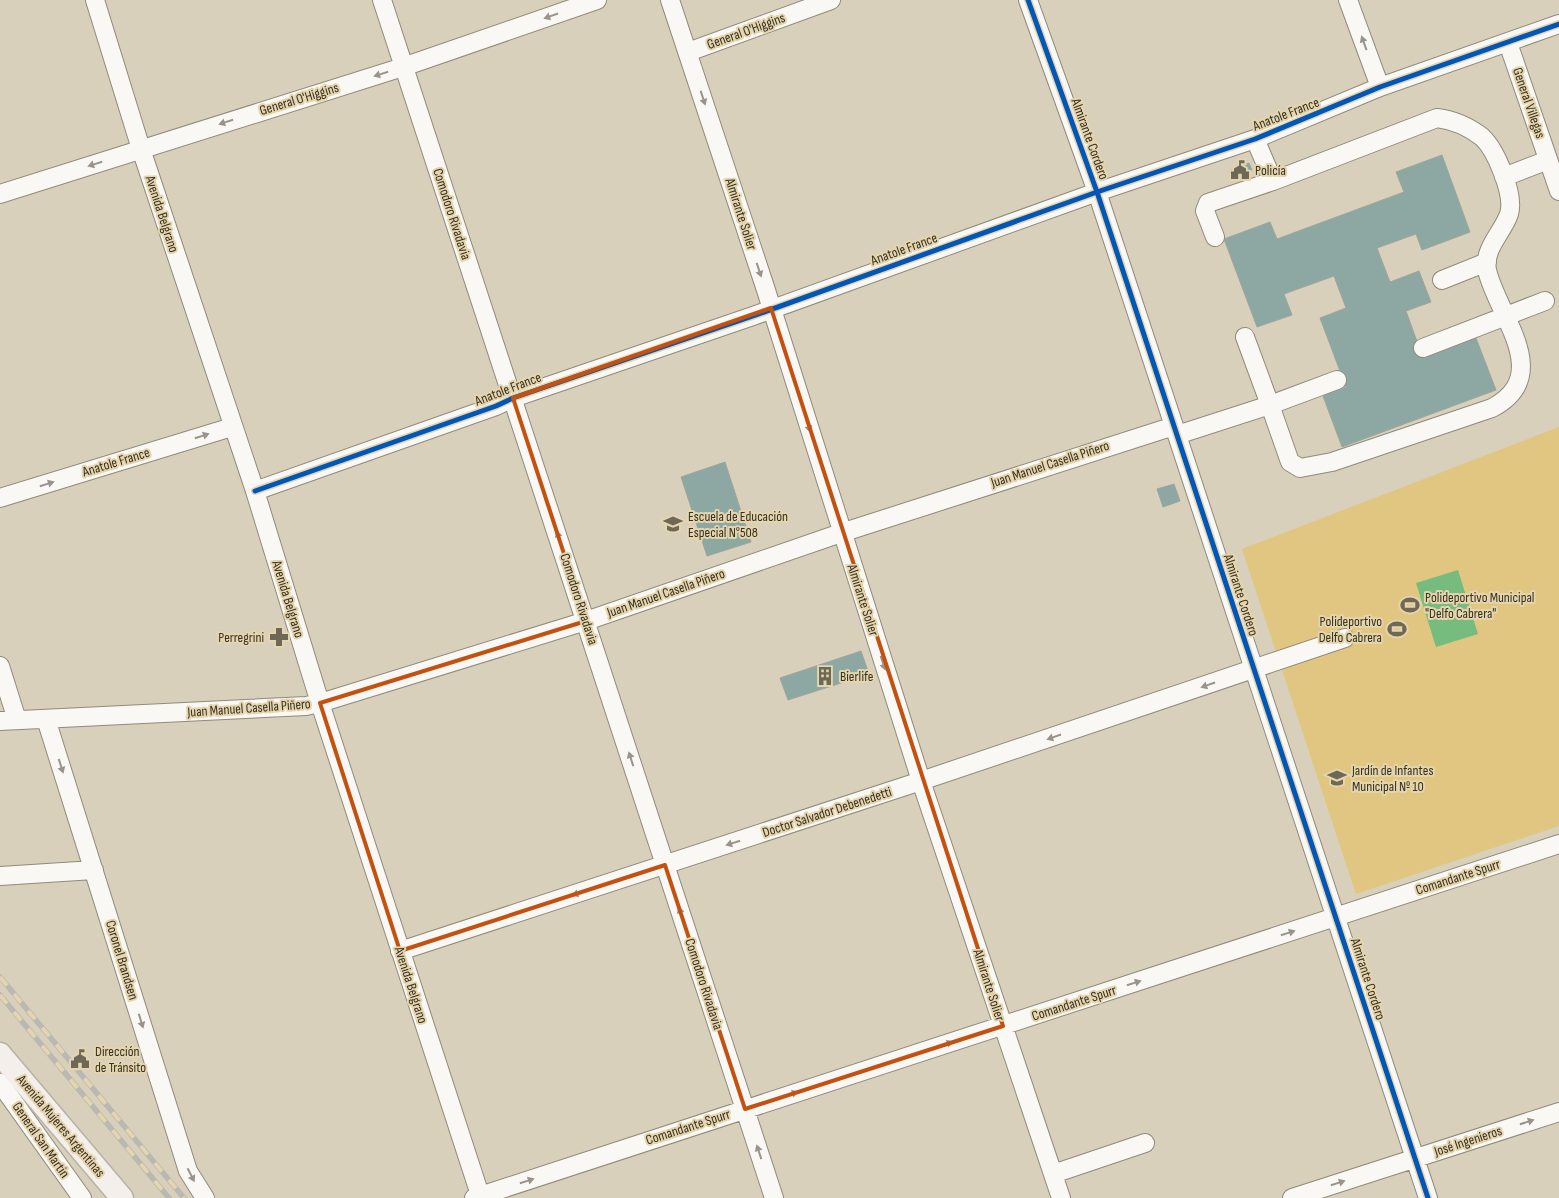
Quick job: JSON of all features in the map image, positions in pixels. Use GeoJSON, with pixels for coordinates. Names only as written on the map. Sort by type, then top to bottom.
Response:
{"type":"FeatureCollection","features":[{"type":"Feature","properties":{"kind":"main road","name":"Avenida Mujeres Argentinas"},"geometry":{"type":"LineString","coordinates":[[0,1054],[5,1079],[122,1198]]}},
{"type":"Feature","properties":{"kind":"street","name":"Avenida Belgrano"},"geometry":{"type":"LineString","coordinates":[[95,0],[141,149],[232,427],[255,490],[320,704],[479,1197]]}},
{"type":"Feature","properties":{"kind":"street","name":"Comodoro Rivadavia"},"geometry":{"type":"LineString","coordinates":[[382,0],[774,1198]]}},
{"type":"Feature","properties":{"kind":"street","name":"General O'Higgins"},"geometry":{"type":"LineString","coordinates":[[0,194],[403,67],[597,0]]}},
{"type":"Feature","properties":{"kind":"street","name":"Almirante Solier"},"geometry":{"type":"LineString","coordinates":[[670,0],[771,308],[841,533],[1061,1198]]}},
{"type":"Feature","properties":{"kind":"street","name":"General O'Higgins"},"geometry":{"type":"LineString","coordinates":[[688,52],[831,0]]}},
{"type":"Feature","properties":{"kind":"street","name":"Almirante Cordero"},"geometry":{"type":"LineString","coordinates":[[1028,0],[1097,192],[1428,1198]]}},
{"type":"Feature","properties":{"kind":"street"},"geometry":{"type":"LineString","coordinates":[[1348,0],[1380,87]]}},
{"type":"Feature","properties":{"kind":"street","name":"Anatole France"},"geometry":{"type":"LineString","coordinates":[[255,490],[1097,192],[1255,139],[1380,87],[1559,24]]}},
{"type":"Feature","properties":{"kind":"street","name":"General Villegas"},"geometry":{"type":"LineString","coordinates":[[1508,43],[1559,192]]}},
{"type":"Feature","properties":{"kind":"street"},"geometry":{"type":"LineString","coordinates":[[1215,236],[1205,211],[1208,203],[1273,181],[1437,118],[1447,119],[1471,129],[1489,145],[1510,192],[1509,214],[1489,252],[1487,270],[1521,356],[1522,366],[1513,390],[1507,398],[1492,408],[1332,462],[1300,468],[1290,462],[1245,337]]}},
{"type":"Feature","properties":{"kind":"street"},"geometry":{"type":"LineString","coordinates":[[1255,139],[1273,181]]}},
{"type":"Feature","properties":{"kind":"street"},"geometry":{"type":"LineString","coordinates":[[1504,177],[1548,160]]}},
{"type":"Feature","properties":{"kind":"street"},"geometry":{"type":"LineString","coordinates":[[1442,280],[1487,262]]}},
{"type":"Feature","properties":{"kind":"street"},"geometry":{"type":"LineString","coordinates":[[1424,348],[1545,301]]}},
{"type":"Feature","properties":{"kind":"street","name":"Juan Manuel Casella Piñero"},"geometry":{"type":"LineString","coordinates":[[8,720],[320,704],[586,621],[841,533],[1175,430],[1270,405],[1337,380]]}},
{"type":"Feature","properties":{"kind":"street","name":"Anatole France"},"geometry":{"type":"LineString","coordinates":[[0,498],[232,427]]}},
{"type":"Feature","properties":{"kind":"street","name":"Doctor Salvador Debenedetti"},"geometry":{"type":"LineString","coordinates":[[400,951],[922,781],[1344,638]]}},
{"type":"Feature","properties":{"kind":"street"},"geometry":{"type":"LineString","coordinates":[[0,666],[8,720]]}},
{"type":"Feature","properties":{"kind":"street","name":"Coronel Brandsen"},"geometry":{"type":"LineString","coordinates":[[46,719],[188,1171],[205,1198]]}},
{"type":"Feature","properties":{"kind":"street","name":"Comandante Spurr"},"geometry":{"type":"LineString","coordinates":[[479,1197],[1559,844]]}},
{"type":"Feature","properties":{"kind":"street"},"geometry":{"type":"LineString","coordinates":[[0,876],[94,870]]}},
{"type":"Feature","properties":{"kind":"street","name":"General San Martín"},"geometry":{"type":"LineString","coordinates":[[5,1079],[82,1198]]}},
{"type":"Feature","properties":{"kind":"street","name":"José Ingenieros"},"geometry":{"type":"LineString","coordinates":[[1292,1198],[1559,1112]]}},
{"type":"Feature","properties":{"kind":"street"},"geometry":{"type":"LineString","coordinates":[[1053,1174],[1145,1143]]}},
{"type":"Feature","properties":{"kind":"highlighted area"},"geometry":{"type":"Polygon","coordinates":[[[771,308],[1003,1026],[745,1109],[665,865],[400,951],[320,703],[586,621],[513,398],[771,308]]]}},
{"type":"Feature","properties":{"kind":"shaded area","name":"Polideportivo Municipal \"Delfo Cabrera\""},"geometry":{"type":"Polygon","coordinates":[[[1559,427],[1559,826],[1356,894],[1242,549],[1559,427]]]}},
{"type":"Feature","properties":{"kind":"shaded area"},"geometry":{"type":"Polygon","coordinates":[[[1458,570],[1478,634],[1436,647],[1416,583],[1458,570]]]}},
{"type":"Feature","properties":{"kind":"building"},"geometry":{"type":"Polygon","coordinates":[[[1442,155],[1470,232],[1422,250],[1416,234],[1377,248],[1390,282],[1419,271],[1431,302],[1406,311],[1423,358],[1476,338],[1496,390],[1342,447],[1323,396],[1346,387],[1320,318],[1346,308],[1334,276],[1284,294],[1292,315],[1257,327],[1224,239],[1270,222],[1277,239],[1404,192],[1396,172],[1442,155]]]}},
{"type":"Feature","properties":{"kind":"building","name":"Policía"},"geometry":{"type":"Polygon","coordinates":[[[1249,163],[1252,170],[1232,178],[1229,171],[1249,163]]]}},
{"type":"Feature","properties":{"kind":"building"},"geometry":{"type":"Polygon","coordinates":[[[725,462],[751,542],[707,556],[681,477],[725,462]]]}},
{"type":"Feature","properties":{"kind":"building"},"geometry":{"type":"Polygon","coordinates":[[[1174,484],[1180,501],[1163,507],[1157,489],[1174,484]]]}},
{"type":"Feature","properties":{"kind":"building","name":"Bierlife"},"geometry":{"type":"Polygon","coordinates":[[[861,651],[869,674],[788,700],[780,678],[861,651]]]}},
{"type":"Feature","properties":{"kind":"railway"},"geometry":{"type":"LineString","coordinates":[[0,977],[184,1198]]}},
{"type":"Feature","properties":{"kind":"railway"},"geometry":{"type":"LineString","coordinates":[[0,995],[169,1198]]}},
{"type":"Feature","properties":{"kind":"cycle path"},"geometry":{"type":"LineString","coordinates":[[1028,0],[1097,192],[1428,1198]]}},
{"type":"Feature","properties":{"kind":"cycle path"},"geometry":{"type":"LineString","coordinates":[[255,491],[496,406],[513,398],[753,316],[1097,192],[1255,139],[1380,87],[1559,24]]}},
{"type":"Feature","properties":{"kind":"place","name":"Policía"},"geometry":{"type":"Point","coordinates":[1240,170]}},
{"type":"Feature","properties":{"kind":"place","name":"Escuela de Educación Especial N°508"},"geometry":{"type":"Point","coordinates":[673,524]}},
{"type":"Feature","properties":{"kind":"place","name":"Polideportivo Municipal \"Delfo Cabrera\""},"geometry":{"type":"Point","coordinates":[1410,605]}},
{"type":"Feature","properties":{"kind":"place","name":"Polideportivo Delfo Cabrera"},"geometry":{"type":"Point","coordinates":[1397,629]}},
{"type":"Feature","properties":{"kind":"place","name":"Perregrini"},"geometry":{"type":"Point","coordinates":[279,637]}},
{"type":"Feature","properties":{"kind":"place","name":"Bierlife"},"geometry":{"type":"Point","coordinates":[825,676]}},
{"type":"Feature","properties":{"kind":"place","name":"Jardín de Infantes Municipal Nº 10"},"geometry":{"type":"Point","coordinates":[1337,778]}},
{"type":"Feature","properties":{"kind":"place","name":"Dirección de Tránsito"},"geometry":{"type":"Point","coordinates":[80,1059]}}]}
